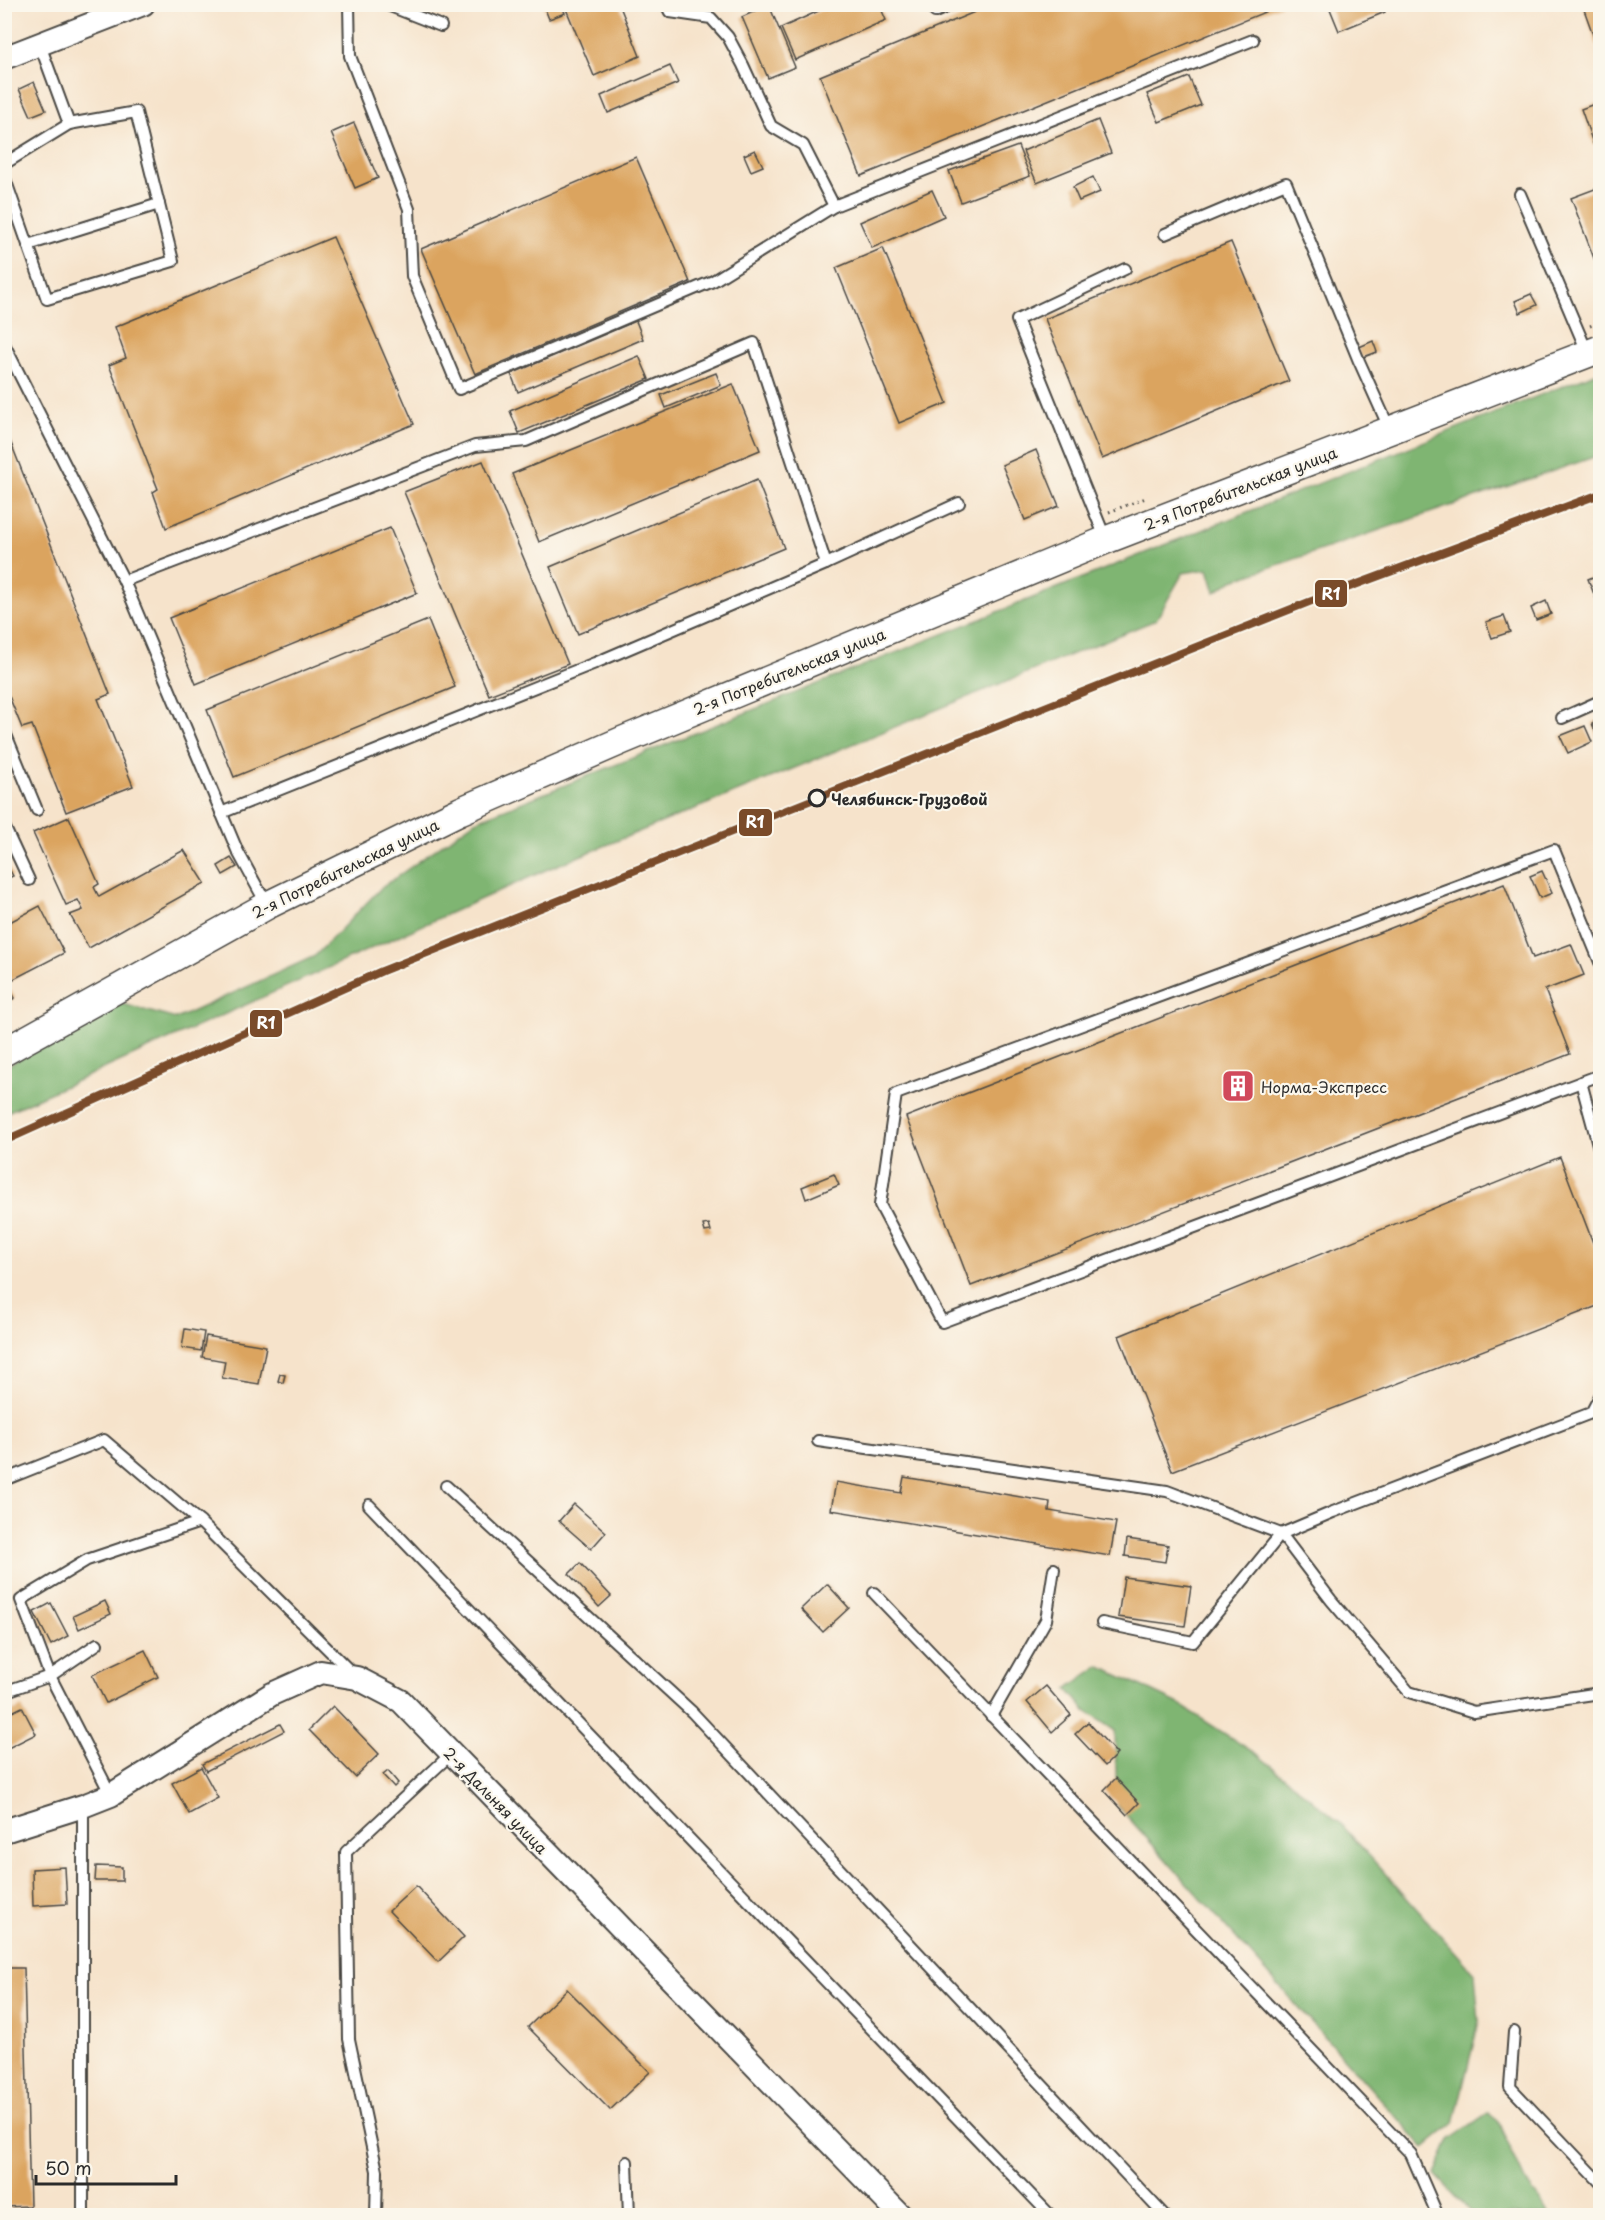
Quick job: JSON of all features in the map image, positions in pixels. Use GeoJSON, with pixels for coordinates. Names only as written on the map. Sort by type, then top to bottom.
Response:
{"type":"FeatureCollection","features":[{"type":"Feature","properties":{"kind":"street"},"geometry":{"type":"LineString","coordinates":[[4,58],[143,4]]}},
{"type":"Feature","properties":{"kind":"street","name":"2-я Потребительская улица"},"geometry":{"type":"LineString","coordinates":[[4,1052],[268,906],[460,812],[610,746],[1106,540],[1594,351]]}},
{"type":"Feature","properties":{"kind":"street","name":"2-я Дальняя улица"},"geometry":{"type":"LineString","coordinates":[[4,1831],[111,1795],[272,1694],[321,1672],[357,1678],[401,1701],[883,2207],[901,2216]]}},
{"type":"Feature","properties":{"kind":"lane"},"geometry":{"type":"LineString","coordinates":[[349,4],[350,56],[409,209],[412,276],[459,389],[713,281],[834,206],[1253,40]]}},
{"type":"Feature","properties":{"kind":"lane"},"geometry":{"type":"LineString","coordinates":[[385,4],[441,26]]}},
{"type":"Feature","properties":{"kind":"lane"},"geometry":{"type":"LineString","coordinates":[[666,4],[670,12],[711,18],[728,37],[771,126],[802,145],[834,206]]}},
{"type":"Feature","properties":{"kind":"lane"},"geometry":{"type":"LineString","coordinates":[[935,12],[953,4]]}},
{"type":"Feature","properties":{"kind":"lane"},"geometry":{"type":"LineString","coordinates":[[40,45],[69,124]]}},
{"type":"Feature","properties":{"kind":"lane"},"geometry":{"type":"LineString","coordinates":[[4,164],[69,124],[136,112],[173,261],[47,299],[4,176]]}},
{"type":"Feature","properties":{"kind":"lane"},"geometry":{"type":"LineString","coordinates":[[1165,234],[1286,183],[1390,430]]}},
{"type":"Feature","properties":{"kind":"lane"},"geometry":{"type":"LineString","coordinates":[[1520,194],[1594,351]]}},
{"type":"Feature","properties":{"kind":"lane"},"geometry":{"type":"LineString","coordinates":[[28,245],[159,204]]}},
{"type":"Feature","properties":{"kind":"lane"},"geometry":{"type":"LineString","coordinates":[[1106,540],[1017,320],[1125,269]]}},
{"type":"Feature","properties":{"kind":"lane"},"geometry":{"type":"LineString","coordinates":[[124,581],[475,446],[526,441],[754,343],[826,564]]}},
{"type":"Feature","properties":{"kind":"lane"},"geometry":{"type":"LineString","coordinates":[[4,344],[124,581],[237,850],[268,906]]}},
{"type":"Feature","properties":{"kind":"lane"},"geometry":{"type":"LineString","coordinates":[[221,813],[595,663],[826,564],[959,503]]}},
{"type":"Feature","properties":{"kind":"lane"},"geometry":{"type":"LineString","coordinates":[[1562,718],[1600,702]]}},
{"type":"Feature","properties":{"kind":"lane"},"geometry":{"type":"LineString","coordinates":[[4,730],[37,810]]}},
{"type":"Feature","properties":{"kind":"lane"},"geometry":{"type":"LineString","coordinates":[[4,826],[29,880]]}},
{"type":"Feature","properties":{"kind":"lane"},"geometry":{"type":"LineString","coordinates":[[1600,962],[1597,940],[1554,850],[896,1094],[880,1205],[942,1322],[1600,1075]]}},
{"type":"Feature","properties":{"kind":"lane"},"geometry":{"type":"LineString","coordinates":[[1581,1082],[1600,1152]]}},
{"type":"Feature","properties":{"kind":"lane"},"geometry":{"type":"LineString","coordinates":[[1102,1623],[1193,1642],[1281,1534],[1592,1413],[1600,1396]]}},
{"type":"Feature","properties":{"kind":"lane"},"geometry":{"type":"LineString","coordinates":[[4,1480],[104,1440],[200,1522],[357,1678]]}},
{"type":"Feature","properties":{"kind":"lane"},"geometry":{"type":"LineString","coordinates":[[818,1441],[1167,1491],[1281,1534],[1331,1600],[1409,1692],[1474,1712],[1600,1693]]}},
{"type":"Feature","properties":{"kind":"lane"},"geometry":{"type":"LineString","coordinates":[[446,1486],[692,1712],[1165,2216]]}},
{"type":"Feature","properties":{"kind":"lane"},"geometry":{"type":"LineString","coordinates":[[369,1504],[1051,2216]]}},
{"type":"Feature","properties":{"kind":"lane"},"geometry":{"type":"LineString","coordinates":[[111,1795],[50,1676],[21,1600],[87,1560],[200,1522]]}},
{"type":"Feature","properties":{"kind":"lane"},"geometry":{"type":"LineString","coordinates":[[991,1716],[1046,1620],[1054,1569]]}},
{"type":"Feature","properties":{"kind":"lane"},"geometry":{"type":"LineString","coordinates":[[874,1593],[1411,2154],[1438,2216]]}},
{"type":"Feature","properties":{"kind":"lane"},"geometry":{"type":"LineString","coordinates":[[4,1692],[50,1676],[97,1644]]}},
{"type":"Feature","properties":{"kind":"lane"},"geometry":{"type":"LineString","coordinates":[[376,2216],[376,2171],[349,2039],[346,1852],[452,1754]]}},
{"type":"Feature","properties":{"kind":"lane"},"geometry":{"type":"LineString","coordinates":[[82,1806],[83,2216]]}},
{"type":"Feature","properties":{"kind":"lane"},"geometry":{"type":"LineString","coordinates":[[1514,2032],[1510,2086],[1600,2182]]}},
{"type":"Feature","properties":{"kind":"lane"},"geometry":{"type":"LineString","coordinates":[[627,2162],[629,2216]]}},
{"type":"Feature","properties":{"kind":"green space"},"geometry":{"type":"Polygon","coordinates":[[[1600,371],[1600,455],[1233,580],[1215,592],[1208,569],[1183,573],[1156,620],[548,869],[5,1113],[4,1068],[116,1002],[176,1019],[315,956],[380,889],[475,821],[1600,371]]]}},
{"type":"Feature","properties":{"kind":"green space"},"geometry":{"type":"Polygon","coordinates":[[[1099,1666],[1177,1703],[1258,1755],[1340,1823],[1475,1974],[1479,2021],[1454,2123],[1424,2148],[1117,1805],[1115,1731],[1086,1711],[1067,1689],[1099,1666]]]}},
{"type":"Feature","properties":{"kind":"green space"},"geometry":{"type":"Polygon","coordinates":[[[1488,2113],[1498,2121],[1525,2180],[1550,2215],[1473,2215],[1435,2174],[1450,2139],[1488,2113]]]}},
{"type":"Feature","properties":{"kind":"building"},"geometry":{"type":"Polygon","coordinates":[[[543,4],[561,4],[565,13],[549,19],[543,4]]]}},
{"type":"Feature","properties":{"kind":"building"},"geometry":{"type":"Polygon","coordinates":[[[564,4],[619,4],[640,56],[594,76],[564,4]]]}},
{"type":"Feature","properties":{"kind":"building"},"geometry":{"type":"Polygon","coordinates":[[[834,4],[879,4],[886,20],[795,60],[781,28],[834,4]]]}},
{"type":"Feature","properties":{"kind":"building"},"geometry":{"type":"Polygon","coordinates":[[[994,4],[1282,5],[861,176],[820,76],[994,4]]]}},
{"type":"Feature","properties":{"kind":"building"},"geometry":{"type":"Polygon","coordinates":[[[1328,4],[1382,4],[1385,12],[1339,31],[1328,4]]]}},
{"type":"Feature","properties":{"kind":"building"},"geometry":{"type":"Polygon","coordinates":[[[1582,4],[1596,4],[1600,18],[1600,54],[1582,4]]]}},
{"type":"Feature","properties":{"kind":"building"},"geometry":{"type":"Polygon","coordinates":[[[769,5],[795,67],[768,78],[742,17],[769,5]]]}},
{"type":"Feature","properties":{"kind":"building"},"geometry":{"type":"Polygon","coordinates":[[[670,66],[678,83],[608,113],[601,96],[670,66]]]}},
{"type":"Feature","properties":{"kind":"building"},"geometry":{"type":"Polygon","coordinates":[[[1189,77],[1201,105],[1159,122],[1147,94],[1189,77]]]}},
{"type":"Feature","properties":{"kind":"building"},"geometry":{"type":"Polygon","coordinates":[[[34,82],[46,110],[31,116],[19,89],[34,82]]]}},
{"type":"Feature","properties":{"kind":"building"},"geometry":{"type":"Polygon","coordinates":[[[1597,103],[1600,113],[1600,143],[1594,146],[1581,109],[1597,103]]]}},
{"type":"Feature","properties":{"kind":"building"},"geometry":{"type":"Polygon","coordinates":[[[1098,120],[1111,153],[1037,183],[1023,151],[1098,120]]]}},
{"type":"Feature","properties":{"kind":"building"},"geometry":{"type":"Polygon","coordinates":[[[354,123],[378,178],[355,188],[331,133],[354,123]]]}},
{"type":"Feature","properties":{"kind":"building"},"geometry":{"type":"Polygon","coordinates":[[[1018,146],[1030,176],[961,202],[949,171],[1018,146]]]}},
{"type":"Feature","properties":{"kind":"building"},"geometry":{"type":"Polygon","coordinates":[[[755,150],[763,166],[751,171],[744,155],[755,150]]]}},
{"type":"Feature","properties":{"kind":"building"},"geometry":{"type":"Polygon","coordinates":[[[636,157],[690,282],[475,374],[421,249],[636,157]]]}},
{"type":"Feature","properties":{"kind":"building"},"geometry":{"type":"Polygon","coordinates":[[[1093,177],[1100,192],[1079,201],[1073,187],[1093,177]]]}},
{"type":"Feature","properties":{"kind":"building"},"geometry":{"type":"Polygon","coordinates":[[[1600,187],[1600,274],[1571,198],[1600,187]]]}},
{"type":"Feature","properties":{"kind":"building"},"geometry":{"type":"Polygon","coordinates":[[[932,190],[944,216],[872,248],[860,222],[932,190]]]}},
{"type":"Feature","properties":{"kind":"building"},"geometry":{"type":"Polygon","coordinates":[[[333,237],[414,424],[166,528],[153,492],[158,489],[109,365],[126,358],[115,327],[333,237]]]}},
{"type":"Feature","properties":{"kind":"building"},"geometry":{"type":"Polygon","coordinates":[[[1231,242],[1289,381],[1102,459],[1045,319],[1231,242]]]}},
{"type":"Feature","properties":{"kind":"building"},"geometry":{"type":"Polygon","coordinates":[[[883,248],[947,403],[899,423],[836,268],[883,248]]]}},
{"type":"Feature","properties":{"kind":"building"},"geometry":{"type":"Polygon","coordinates":[[[1531,294],[1537,305],[1520,313],[1515,301],[1531,294]]]}},
{"type":"Feature","properties":{"kind":"building"},"geometry":{"type":"Polygon","coordinates":[[[636,321],[643,339],[518,392],[511,374],[636,321]]]}},
{"type":"Feature","properties":{"kind":"building"},"geometry":{"type":"Polygon","coordinates":[[[1373,341],[1377,352],[1361,358],[1357,348],[1373,341]]]}},
{"type":"Feature","properties":{"kind":"building"},"geometry":{"type":"Polygon","coordinates":[[[639,356],[649,379],[519,433],[510,411],[639,356]]]}},
{"type":"Feature","properties":{"kind":"building"},"geometry":{"type":"Polygon","coordinates":[[[716,373],[721,385],[666,408],[661,395],[716,373]]]}},
{"type":"Feature","properties":{"kind":"building"},"geometry":{"type":"Polygon","coordinates":[[[733,384],[760,450],[539,542],[512,474],[733,384]]]}},
{"type":"Feature","properties":{"kind":"building"},"geometry":{"type":"Polygon","coordinates":[[[5,428],[110,694],[98,699],[133,786],[66,812],[32,725],[22,728],[4,684],[5,428]]]}},
{"type":"Feature","properties":{"kind":"building"},"geometry":{"type":"Polygon","coordinates":[[[1036,450],[1059,506],[1025,520],[1002,465],[1036,450]]]}},
{"type":"Feature","properties":{"kind":"building"},"geometry":{"type":"Polygon","coordinates":[[[483,461],[568,664],[489,695],[404,492],[483,461]]]}},
{"type":"Feature","properties":{"kind":"building"},"geometry":{"type":"Polygon","coordinates":[[[757,480],[784,548],[578,634],[550,567],[757,480]]]}},
{"type":"Feature","properties":{"kind":"building"},"geometry":{"type":"Polygon","coordinates":[[[390,528],[417,593],[196,684],[169,618],[390,528]]]}},
{"type":"Feature","properties":{"kind":"building"},"geometry":{"type":"Polygon","coordinates":[[[1600,574],[1600,598],[1596,599],[1588,579],[1600,574]]]}},
{"type":"Feature","properties":{"kind":"building"},"geometry":{"type":"Polygon","coordinates":[[[1546,601],[1551,614],[1536,620],[1531,608],[1546,601]]]}},
{"type":"Feature","properties":{"kind":"building"},"geometry":{"type":"Polygon","coordinates":[[[1504,616],[1510,632],[1492,638],[1486,622],[1504,616]]]}},
{"type":"Feature","properties":{"kind":"building"},"geometry":{"type":"Polygon","coordinates":[[[428,620],[455,687],[234,777],[207,710],[428,620]]]}},
{"type":"Feature","properties":{"kind":"building"},"geometry":{"type":"Polygon","coordinates":[[[1600,719],[1600,744],[1592,723],[1600,719]]]}},
{"type":"Feature","properties":{"kind":"building"},"geometry":{"type":"Polygon","coordinates":[[[1585,726],[1592,742],[1568,753],[1560,736],[1585,726]]]}},
{"type":"Feature","properties":{"kind":"building"},"geometry":{"type":"Polygon","coordinates":[[[69,817],[99,884],[94,887],[99,897],[184,850],[205,883],[89,948],[70,915],[83,910],[78,900],[66,905],[33,833],[69,817]]]}},
{"type":"Feature","properties":{"kind":"building"},"geometry":{"type":"Polygon","coordinates":[[[231,858],[237,867],[223,875],[218,866],[231,858]]]}},
{"type":"Feature","properties":{"kind":"building"},"geometry":{"type":"Polygon","coordinates":[[[4,860],[13,876],[4,880],[4,860]]]}},
{"type":"Feature","properties":{"kind":"building"},"geometry":{"type":"Polygon","coordinates":[[[1542,871],[1552,893],[1540,898],[1530,876],[1542,871]]]}},
{"type":"Feature","properties":{"kind":"building","name":"Норма-Экспресс"},"geometry":{"type":"Polygon","coordinates":[[[1504,884],[1533,958],[1571,944],[1584,975],[1545,990],[1570,1054],[971,1286],[906,1117],[1504,884]]]}},
{"type":"Feature","properties":{"kind":"building"},"geometry":{"type":"Polygon","coordinates":[[[40,906],[64,953],[4,984],[4,925],[40,906]]]}},
{"type":"Feature","properties":{"kind":"building"},"geometry":{"type":"Polygon","coordinates":[[[11,991],[15,998],[4,1004],[4,995],[11,991]]]}},
{"type":"Feature","properties":{"kind":"building"},"geometry":{"type":"Polygon","coordinates":[[[1560,1157],[1600,1261],[1600,1305],[1172,1471],[1119,1336],[1560,1157]]]}},
{"type":"Feature","properties":{"kind":"building"},"geometry":{"type":"Polygon","coordinates":[[[834,1174],[839,1185],[806,1199],[802,1187],[834,1174]]]}},
{"type":"Feature","properties":{"kind":"building"},"geometry":{"type":"Polygon","coordinates":[[[709,1224],[711,1231],[705,1232],[703,1225],[709,1224]]]}},
{"type":"Feature","properties":{"kind":"building"},"geometry":{"type":"Polygon","coordinates":[[[185,1329],[204,1332],[201,1351],[182,1348],[185,1329]]]}},
{"type":"Feature","properties":{"kind":"building"},"geometry":{"type":"Polygon","coordinates":[[[206,1336],[266,1346],[259,1384],[222,1378],[225,1361],[202,1357],[206,1336]]]}},
{"type":"Feature","properties":{"kind":"building"},"geometry":{"type":"Polygon","coordinates":[[[280,1374],[285,1375],[283,1383],[278,1381],[280,1374]]]}},
{"type":"Feature","properties":{"kind":"building"},"geometry":{"type":"Polygon","coordinates":[[[904,1477],[1050,1502],[1049,1511],[1116,1522],[1110,1556],[831,1510],[836,1482],[901,1493],[904,1477]]]}},
{"type":"Feature","properties":{"kind":"building"},"geometry":{"type":"Polygon","coordinates":[[[574,1504],[606,1532],[591,1549],[559,1521],[574,1504]]]}},
{"type":"Feature","properties":{"kind":"building"},"geometry":{"type":"Polygon","coordinates":[[[1127,1539],[1168,1545],[1165,1562],[1125,1556],[1127,1539]]]}},
{"type":"Feature","properties":{"kind":"building"},"geometry":{"type":"Polygon","coordinates":[[[580,1563],[611,1596],[599,1607],[569,1574],[580,1563]]]}},
{"type":"Feature","properties":{"kind":"building"},"geometry":{"type":"Polygon","coordinates":[[[1124,1577],[1191,1586],[1185,1626],[1118,1617],[1124,1577]]]}},
{"type":"Feature","properties":{"kind":"building"},"geometry":{"type":"Polygon","coordinates":[[[827,1584],[849,1608],[823,1632],[801,1609],[827,1584]]]}},
{"type":"Feature","properties":{"kind":"building"},"geometry":{"type":"Polygon","coordinates":[[[105,1601],[111,1614],[79,1629],[73,1616],[105,1601]]]}},
{"type":"Feature","properties":{"kind":"building"},"geometry":{"type":"Polygon","coordinates":[[[51,1603],[68,1636],[51,1645],[34,1612],[51,1603]]]}},
{"type":"Feature","properties":{"kind":"building"},"geometry":{"type":"Polygon","coordinates":[[[145,1650],[158,1677],[106,1703],[92,1675],[145,1650]]]}},
{"type":"Feature","properties":{"kind":"building"},"geometry":{"type":"Polygon","coordinates":[[[1046,1686],[1071,1715],[1052,1732],[1027,1702],[1046,1686]]]}},
{"type":"Feature","properties":{"kind":"building"},"geometry":{"type":"Polygon","coordinates":[[[333,1706],[379,1754],[355,1777],[309,1730],[333,1706]]]}},
{"type":"Feature","properties":{"kind":"building"},"geometry":{"type":"Polygon","coordinates":[[[22,1707],[36,1734],[4,1750],[4,1716],[22,1707]]]}},
{"type":"Feature","properties":{"kind":"building"},"geometry":{"type":"Polygon","coordinates":[[[1088,1722],[1117,1754],[1105,1766],[1075,1734],[1088,1722]]]}},
{"type":"Feature","properties":{"kind":"building"},"geometry":{"type":"Polygon","coordinates":[[[280,1724],[284,1731],[206,1771],[202,1764],[280,1724]]]}},
{"type":"Feature","properties":{"kind":"building"},"geometry":{"type":"Polygon","coordinates":[[[201,1767],[218,1798],[189,1814],[172,1783],[201,1767]]]}},
{"type":"Feature","properties":{"kind":"building"},"geometry":{"type":"Polygon","coordinates":[[[388,1771],[398,1783],[394,1787],[383,1775],[388,1771]]]}},
{"type":"Feature","properties":{"kind":"building"},"geometry":{"type":"Polygon","coordinates":[[[1116,1778],[1139,1803],[1127,1815],[1104,1790],[1116,1778]]]}},
{"type":"Feature","properties":{"kind":"building"},"geometry":{"type":"Polygon","coordinates":[[[96,1866],[122,1867],[122,1881],[95,1881],[96,1866]]]}},
{"type":"Feature","properties":{"kind":"building"},"geometry":{"type":"Polygon","coordinates":[[[65,1867],[67,1904],[33,1906],[32,1869],[65,1867]]]}},
{"type":"Feature","properties":{"kind":"building"},"geometry":{"type":"Polygon","coordinates":[[[416,1886],[464,1937],[438,1962],[389,1911],[416,1886]]]}},
{"type":"Feature","properties":{"kind":"building"},"geometry":{"type":"Polygon","coordinates":[[[4,1968],[24,1968],[30,2206],[4,2207],[4,1968]]]}},
{"type":"Feature","properties":{"kind":"building"},"geometry":{"type":"Polygon","coordinates":[[[567,1989],[650,2072],[610,2110],[528,2027],[567,1989]]]}},
{"type":"Feature","properties":{"kind":"transit line","name":"R1"},"geometry":{"type":"LineString","coordinates":[[4,1141],[382,971],[1309,602],[1600,494]]}},
{"type":"Feature","properties":{"kind":"place","name":"Челябинск-Грузовой"},"geometry":{"type":"Point","coordinates":[817,798]}},
{"type":"Feature","properties":{"kind":"place","name":"Норма-Экспресс"},"geometry":{"type":"Point","coordinates":[1238,1086]}}]}
